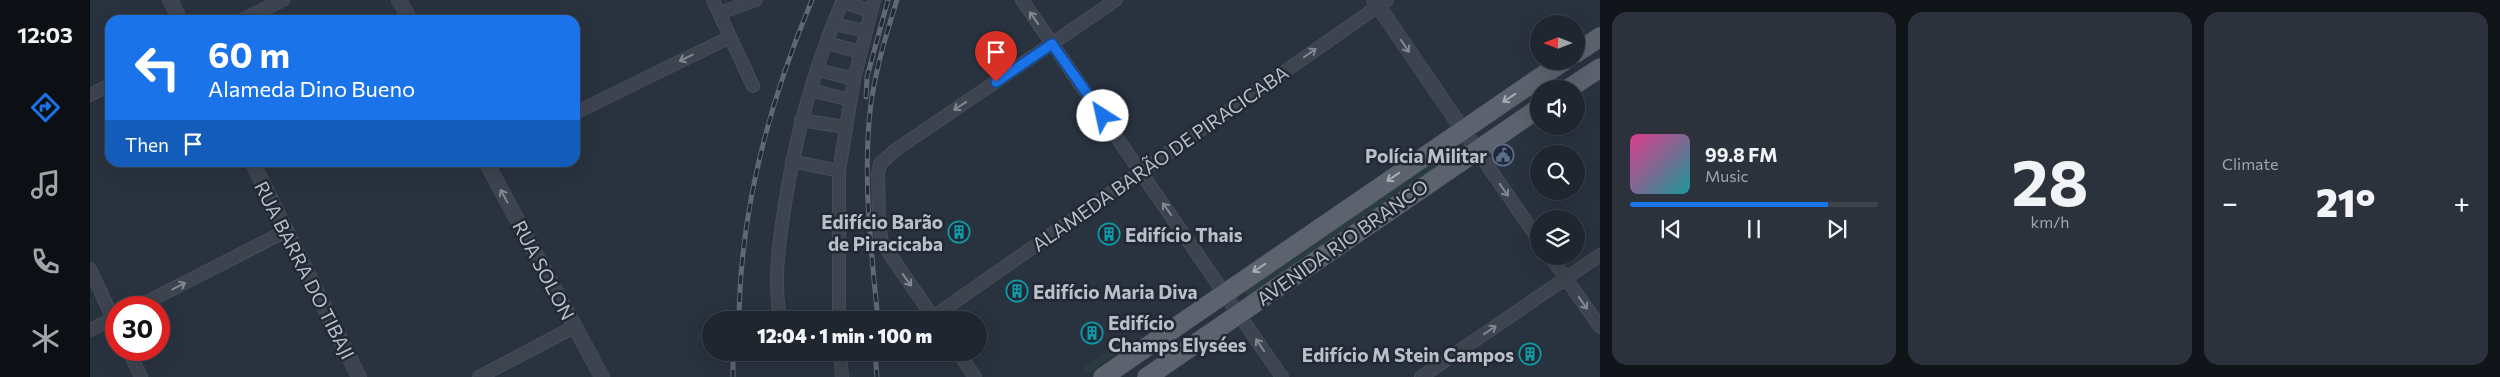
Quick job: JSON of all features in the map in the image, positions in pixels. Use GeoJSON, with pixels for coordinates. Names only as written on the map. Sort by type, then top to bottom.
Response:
{"type":"FeatureCollection","features":[{"type":"Feature","properties":{"kind":"main road"},"geometry":{"type":"LineString","coordinates":[[1585,47],[1600,37]]}},
{"type":"Feature","properties":{"kind":"main road"},"geometry":{"type":"LineString","coordinates":[[1582,80],[1600,68]]}},
{"type":"Feature","properties":{"kind":"main road","name":"AVENIDA RIO BRANCO"},"geometry":{"type":"LineString","coordinates":[[1103,377],[1224,292],[1551,70]]}},
{"type":"Feature","properties":{"kind":"main road","name":"AVENIDA RIO BRANCO"},"geometry":{"type":"LineString","coordinates":[[1147,377],[1530,114]]}},
{"type":"Feature","properties":{"kind":"street"},"geometry":{"type":"LineString","coordinates":[[170,0],[178,15]]}},
{"type":"Feature","properties":{"kind":"street"},"geometry":{"type":"LineString","coordinates":[[252,15],[283,0]]}},
{"type":"Feature","properties":{"kind":"street"},"geometry":{"type":"LineString","coordinates":[[399,0],[407,15]]}},
{"type":"Feature","properties":{"kind":"street"},"geometry":{"type":"LineString","coordinates":[[713,0],[753,86]]}},
{"type":"Feature","properties":{"kind":"street"},"geometry":{"type":"LineString","coordinates":[[720,13],[756,0]]}},
{"type":"Feature","properties":{"kind":"street"},"geometry":{"type":"LineString","coordinates":[[1022,0],[1282,377]]}},
{"type":"Feature","properties":{"kind":"street"},"geometry":{"type":"LineString","coordinates":[[929,311],[885,249],[879,224],[879,166],[887,156],[1116,0]]}},
{"type":"Feature","properties":{"kind":"street"},"geometry":{"type":"LineString","coordinates":[[779,311],[776,293],[777,260],[792,161],[801,120],[843,1],[872,6],[844,127],[839,171],[839,311]]}},
{"type":"Feature","properties":{"kind":"street"},"geometry":{"type":"LineString","coordinates":[[1380,2],[1462,130],[1530,227]]}},
{"type":"Feature","properties":{"kind":"street","name":"ALAMEDA BARÃO DE PIRACICABA"},"geometry":{"type":"LineString","coordinates":[[944,311],[1380,2]]}},
{"type":"Feature","properties":{"kind":"street"},"geometry":{"type":"LineString","coordinates":[[834,24],[866,31]]}},
{"type":"Feature","properties":{"kind":"street"},"geometry":{"type":"LineString","coordinates":[[580,111],[730,37]]}},
{"type":"Feature","properties":{"kind":"street"},"geometry":{"type":"LineString","coordinates":[[827,43],[860,52]]}},
{"type":"Feature","properties":{"kind":"street"},"geometry":{"type":"LineString","coordinates":[[818,70],[854,79]]}},
{"type":"Feature","properties":{"kind":"street"},"geometry":{"type":"LineString","coordinates":[[90,95],[105,88]]}},
{"type":"Feature","properties":{"kind":"street"},"geometry":{"type":"LineString","coordinates":[[811,90],[850,100]]}},
{"type":"Feature","properties":{"kind":"street"},"geometry":{"type":"LineString","coordinates":[[801,120],[844,127]]}},
{"type":"Feature","properties":{"kind":"street"},"geometry":{"type":"LineString","coordinates":[[792,161],[839,171]]}},
{"type":"Feature","properties":{"kind":"street","name":"RUA BARRA DO TIBAJI"},"geometry":{"type":"LineString","coordinates":[[254,167],[359,377]]}},
{"type":"Feature","properties":{"kind":"street","name":"RUA SOLON"},"geometry":{"type":"LineString","coordinates":[[489,167],[602,377]]}},
{"type":"Feature","properties":{"kind":"street"},"geometry":{"type":"LineString","coordinates":[[159,296],[286,231]]}},
{"type":"Feature","properties":{"kind":"street"},"geometry":{"type":"LineString","coordinates":[[1421,377],[1600,255]]}},
{"type":"Feature","properties":{"kind":"street"},"geometry":{"type":"LineString","coordinates":[[1557,265],[1600,327]]}},
{"type":"Feature","properties":{"kind":"street"},"geometry":{"type":"LineString","coordinates":[[90,269],[105,300]]}},
{"type":"Feature","properties":{"kind":"street"},"geometry":{"type":"LineString","coordinates":[[90,330],[105,324]]}},
{"type":"Feature","properties":{"kind":"street"},"geometry":{"type":"LineString","coordinates":[[479,377],[574,327]]}},
{"type":"Feature","properties":{"kind":"street"},"geometry":{"type":"LineString","coordinates":[[133,361],[141,377]]}},
{"type":"Feature","properties":{"kind":"street"},"geometry":{"type":"LineString","coordinates":[[841,361],[842,377]]}},
{"type":"Feature","properties":{"kind":"street"},"geometry":{"type":"LineString","coordinates":[[964,361],[975,377]]}},
{"type":"Feature","properties":{"kind":"shaded area"},"geometry":{"type":"Polygon","coordinates":[[[1456,146],[1460,153],[1249,299],[1243,290],[1456,146]]]}},
{"type":"Feature","properties":{"kind":"shaded area"},"geometry":{"type":"Polygon","coordinates":[[[1127,338],[1131,344],[1087,374],[1083,368],[1127,338]]]}},
{"type":"Feature","properties":{"kind":"railway"},"geometry":{"type":"LineString","coordinates":[[739,311],[745,238],[751,197],[760,157],[783,77],[812,0]]}},
{"type":"Feature","properties":{"kind":"railway"},"geometry":{"type":"LineString","coordinates":[[866,97],[867,77],[888,0]]}},
{"type":"Feature","properties":{"kind":"railway"},"geometry":{"type":"LineString","coordinates":[[877,311],[867,185],[868,130],[876,77],[885,38],[897,0]]}},
{"type":"Feature","properties":{"kind":"railway"},"geometry":{"type":"LineString","coordinates":[[733,361],[733,377]]}},
{"type":"Feature","properties":{"kind":"railway"},"geometry":{"type":"LineString","coordinates":[[876,361],[877,377]]}},
{"type":"Feature","properties":{"kind":"place","name":"Polícia Militar"},"geometry":{"type":"Point","coordinates":[1503,155]}},
{"type":"Feature","properties":{"kind":"place","name":"Edifício Barão de Piracicaba"},"geometry":{"type":"Point","coordinates":[959,232]}},
{"type":"Feature","properties":{"kind":"place","name":"Edifício Thais"},"geometry":{"type":"Point","coordinates":[1109,234]}},
{"type":"Feature","properties":{"kind":"place","name":"Edifício Maria Diva"},"geometry":{"type":"Point","coordinates":[1017,291]}},
{"type":"Feature","properties":{"kind":"place","name":"Edifício Champs Elysées"},"geometry":{"type":"Point","coordinates":[1092,333]}},
{"type":"Feature","properties":{"kind":"place","name":"Edifício M Stein Campos"},"geometry":{"type":"Point","coordinates":[1530,354]}},
{"type":"Feature","properties":{"kind":"route"},"geometry":{"type":"LineString","coordinates":[[996,82],[1052,44],[1103,116]]}}]}
